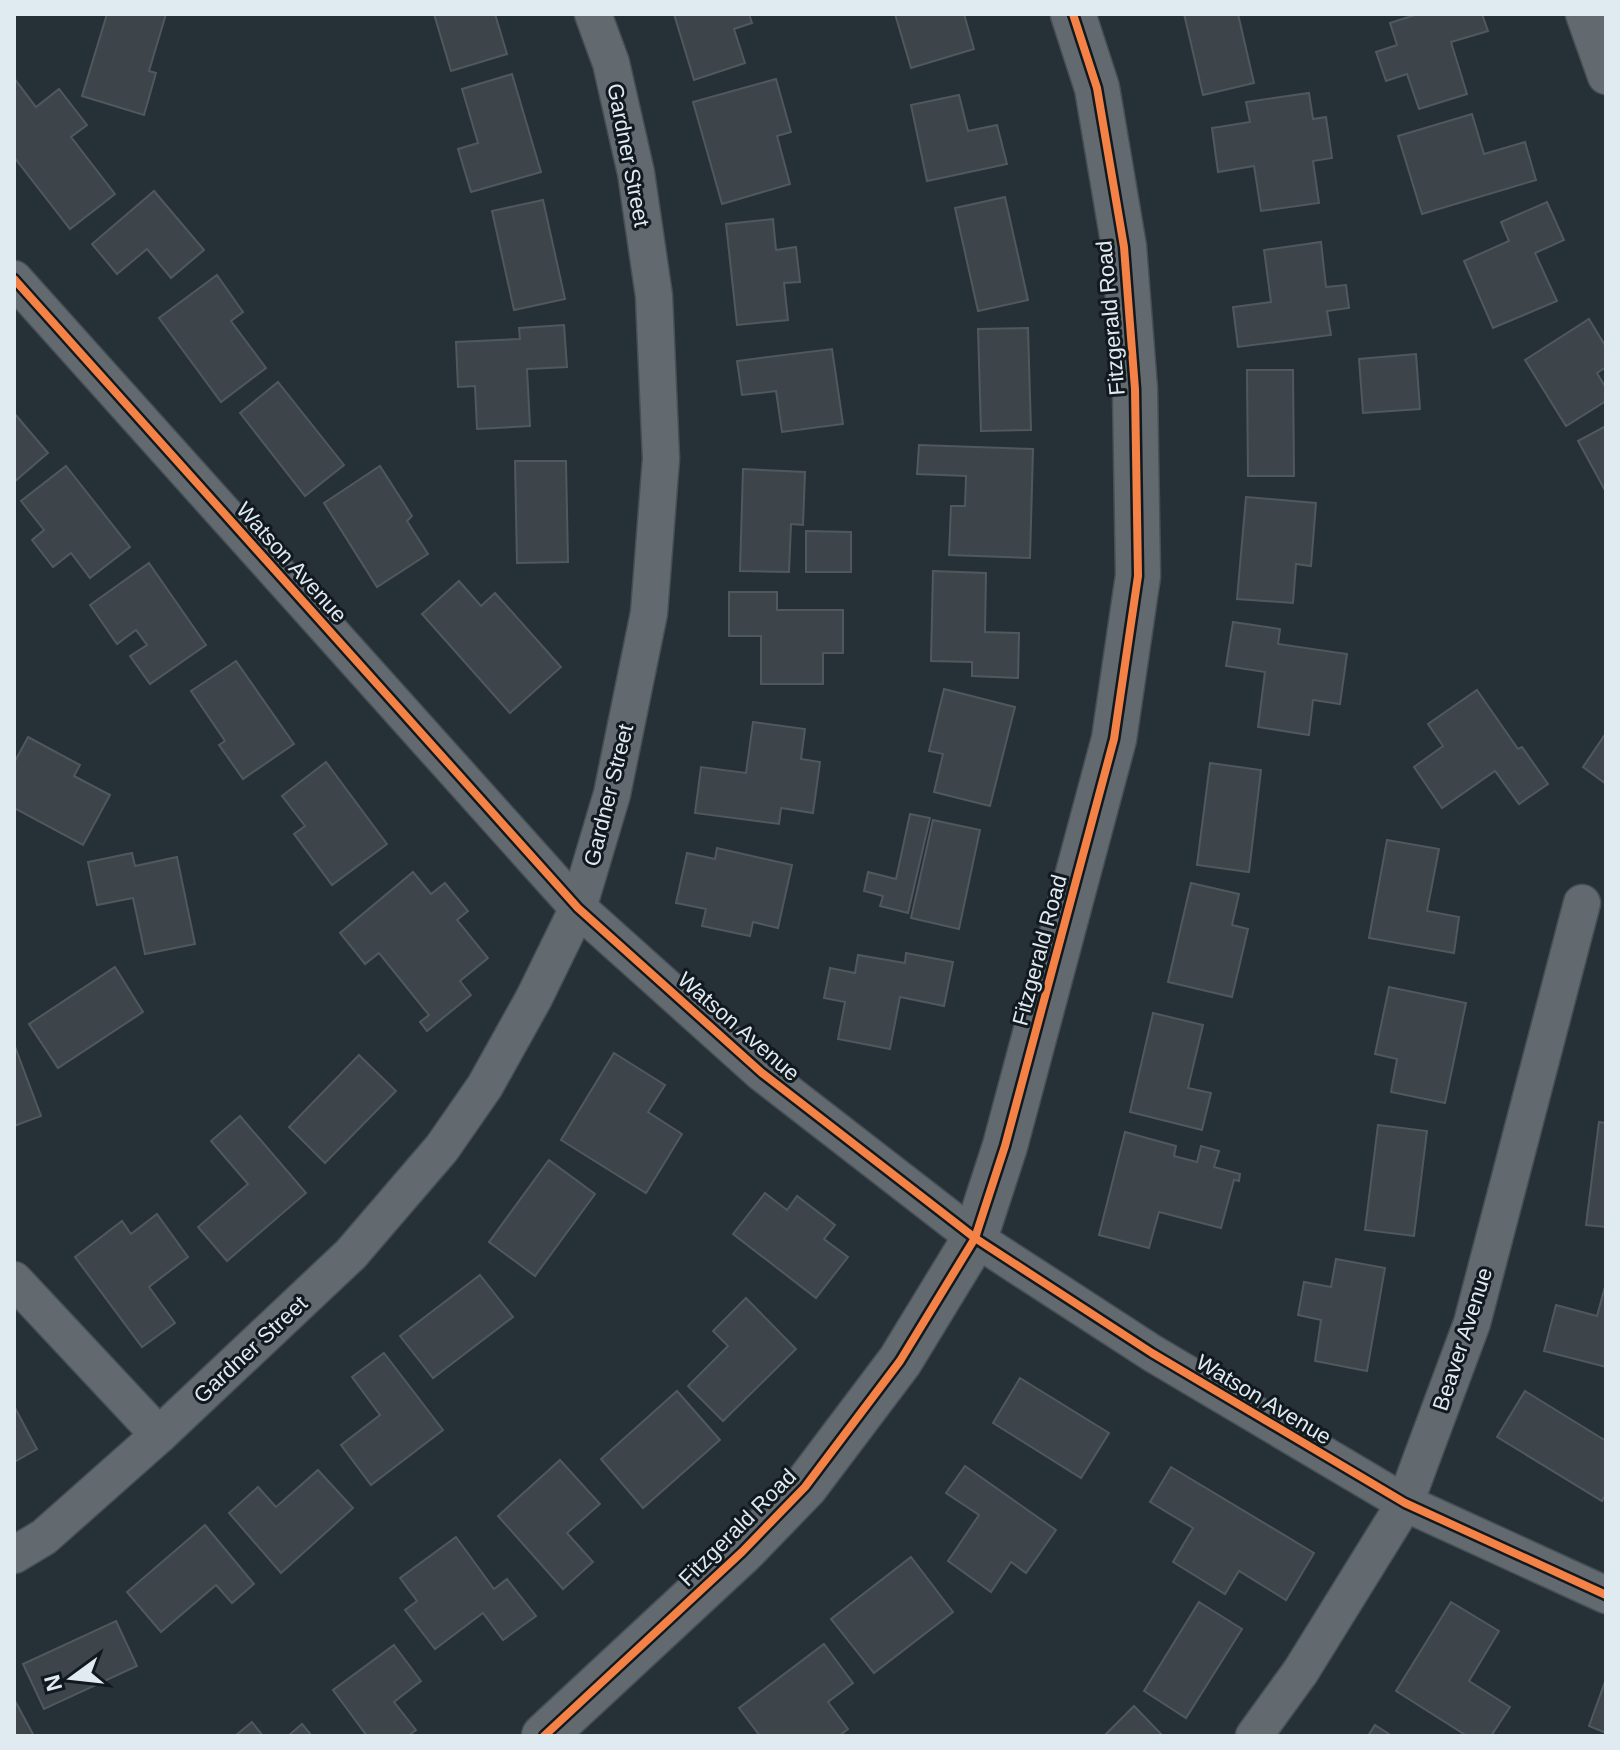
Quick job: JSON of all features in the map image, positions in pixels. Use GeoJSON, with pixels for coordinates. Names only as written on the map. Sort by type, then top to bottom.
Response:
{"type":"FeatureCollection","features":[{"type":"Feature","properties":{"kind":"main road","name":"Fitzgerald Road"},"geometry":{"type":"LineString","coordinates":[[544,1736],[742,1552],[805,1487],[900,1361],[975,1238],[1005,1146],[1114,739],[1138,576],[1135,389],[1124,247],[1097,88],[1073,14]]}},
{"type":"Feature","properties":{"kind":"street","name":"Gardner Street"},"geometry":{"type":"LineString","coordinates":[[14,1555],[44,1537],[159,1435],[351,1254],[442,1148],[485,1086],[534,998],[578,908],[612,794],[649,613],[661,459],[654,296],[636,173],[611,63],[593,14]]}},
{"type":"Feature","properties":{"kind":"street"},"geometry":{"type":"LineString","coordinates":[[1584,14],[1606,76]]}},
{"type":"Feature","properties":{"kind":"street","name":"Watson Avenue"},"geometry":{"type":"LineString","coordinates":[[14,279],[578,908],[762,1073],[975,1238],[1152,1353],[1405,1503],[1606,1595]]}},
{"type":"Feature","properties":{"kind":"street","name":"Beaver Avenue"},"geometry":{"type":"LineString","coordinates":[[1254,1736],[1301,1671],[1405,1503],[1472,1323],[1582,903]]}},
{"type":"Feature","properties":{"kind":"street"},"geometry":{"type":"LineString","coordinates":[[14,1280],[159,1435]]}},
{"type":"Feature","properties":{"kind":"building"},"geometry":{"type":"Polygon","coordinates":[[[107,14],[166,14],[149,71],[156,73],[144,115],[82,96],[107,14]]]}},
{"type":"Feature","properties":{"kind":"building"},"geometry":{"type":"Polygon","coordinates":[[[434,14],[495,14],[507,54],[451,71],[434,14]]]}},
{"type":"Feature","properties":{"kind":"building"},"geometry":{"type":"Polygon","coordinates":[[[674,14],[749,14],[752,23],[734,29],[745,63],[694,80],[674,14]]]}},
{"type":"Feature","properties":{"kind":"building"},"geometry":{"type":"Polygon","coordinates":[[[895,14],[964,14],[974,49],[911,68],[895,14]]]}},
{"type":"Feature","properties":{"kind":"building"},"geometry":{"type":"Polygon","coordinates":[[[1184,14],[1238,14],[1254,83],[1203,95],[1184,14]]]}},
{"type":"Feature","properties":{"kind":"building"},"geometry":{"type":"Polygon","coordinates":[[[1418,14],[1482,14],[1488,31],[1451,42],[1467,94],[1419,109],[1407,74],[1386,81],[1376,52],[1397,45],[1390,23],[1418,14]]]}},
{"type":"Feature","properties":{"kind":"building"},"geometry":{"type":"Polygon","coordinates":[[[512,74],[541,172],[471,192],[458,149],[478,143],[462,89],[512,74]]]}},
{"type":"Feature","properties":{"kind":"building"},"geometry":{"type":"Polygon","coordinates":[[[14,78],[36,107],[59,89],[87,125],[71,137],[115,194],[70,229],[14,157],[14,78]]]}},
{"type":"Feature","properties":{"kind":"building"},"geometry":{"type":"Polygon","coordinates":[[[776,79],[791,132],[777,136],[790,184],[722,204],[693,102],[776,79]]]}},
{"type":"Feature","properties":{"kind":"building"},"geometry":{"type":"Polygon","coordinates":[[[1309,93],[1313,119],[1326,117],[1332,158],[1313,161],[1319,203],[1261,211],[1254,166],[1218,172],[1212,128],[1250,122],[1246,102],[1309,93]]]}},
{"type":"Feature","properties":{"kind":"building"},"geometry":{"type":"Polygon","coordinates":[[[959,95],[968,131],[997,125],[1007,164],[927,181],[911,105],[959,95]]]}},
{"type":"Feature","properties":{"kind":"building"},"geometry":{"type":"Polygon","coordinates":[[[1472,114],[1484,154],[1525,142],[1536,180],[1422,214],[1398,136],[1472,114]]]}},
{"type":"Feature","properties":{"kind":"building"},"geometry":{"type":"Polygon","coordinates":[[[154,191],[204,250],[171,278],[147,249],[117,274],[92,244],[154,191]]]}},
{"type":"Feature","properties":{"kind":"building"},"geometry":{"type":"Polygon","coordinates":[[[1005,197],[1028,300],[978,311],[955,208],[1005,197]]]}},
{"type":"Feature","properties":{"kind":"building"},"geometry":{"type":"Polygon","coordinates":[[[543,200],[565,299],[514,310],[492,211],[543,200]]]}},
{"type":"Feature","properties":{"kind":"building"},"geometry":{"type":"Polygon","coordinates":[[[1547,202],[1564,240],[1535,253],[1557,301],[1493,328],[1464,261],[1509,241],[1501,222],[1547,202]]]}},
{"type":"Feature","properties":{"kind":"building"},"geometry":{"type":"Polygon","coordinates":[[[773,219],[776,250],[796,247],[800,282],[784,283],[788,320],[737,325],[726,224],[773,219]]]}},
{"type":"Feature","properties":{"kind":"building"},"geometry":{"type":"Polygon","coordinates":[[[1321,242],[1326,287],[1346,285],[1349,308],[1327,311],[1331,335],[1238,347],[1233,307],[1271,302],[1264,250],[1321,242]]]}},
{"type":"Feature","properties":{"kind":"building"},"geometry":{"type":"Polygon","coordinates":[[[217,275],[243,312],[231,321],[266,368],[221,402],[159,318],[217,275]]]}},
{"type":"Feature","properties":{"kind":"building"},"geometry":{"type":"Polygon","coordinates":[[[1589,319],[1606,347],[1606,367],[1597,373],[1606,388],[1606,401],[1566,426],[1525,360],[1589,319]]]}},
{"type":"Feature","properties":{"kind":"building"},"geometry":{"type":"Polygon","coordinates":[[[564,325],[567,367],[527,369],[530,426],[477,429],[475,386],[458,387],[456,342],[520,339],[519,328],[564,325]]]}},
{"type":"Feature","properties":{"kind":"building"},"geometry":{"type":"Polygon","coordinates":[[[1028,328],[1031,430],[981,431],[978,329],[1028,328]]]}},
{"type":"Feature","properties":{"kind":"building"},"geometry":{"type":"Polygon","coordinates":[[[832,349],[843,424],[782,432],[776,391],[742,395],[737,361],[832,349]]]}},
{"type":"Feature","properties":{"kind":"building"},"geometry":{"type":"Polygon","coordinates":[[[1416,354],[1420,409],[1363,413],[1359,359],[1416,354]]]}},
{"type":"Feature","properties":{"kind":"building"},"geometry":{"type":"Polygon","coordinates":[[[1247,370],[1293,370],[1294,476],[1248,476],[1247,370]]]}},
{"type":"Feature","properties":{"kind":"building"},"geometry":{"type":"Polygon","coordinates":[[[278,382],[344,465],[305,496],[240,413],[278,382]]]}},
{"type":"Feature","properties":{"kind":"building"},"geometry":{"type":"Polygon","coordinates":[[[14,413],[48,453],[14,482],[14,413]]]}},
{"type":"Feature","properties":{"kind":"building"},"geometry":{"type":"Polygon","coordinates":[[[1606,426],[1606,492],[1578,441],[1606,426]]]}},
{"type":"Feature","properties":{"kind":"building"},"geometry":{"type":"Polygon","coordinates":[[[919,445],[1033,449],[1030,558],[949,555],[951,506],[965,506],[966,476],[917,474],[919,445]]]}},
{"type":"Feature","properties":{"kind":"building"},"geometry":{"type":"Polygon","coordinates":[[[515,461],[566,461],[568,562],[517,563],[515,461]]]}},
{"type":"Feature","properties":{"kind":"building"},"geometry":{"type":"Polygon","coordinates":[[[66,466],[130,547],[90,578],[71,553],[53,567],[32,540],[44,530],[21,501],[66,466]]]}},
{"type":"Feature","properties":{"kind":"building"},"geometry":{"type":"Polygon","coordinates":[[[380,466],[412,516],[407,521],[428,554],[377,587],[324,503],[380,466]]]}},
{"type":"Feature","properties":{"kind":"building"},"geometry":{"type":"Polygon","coordinates":[[[743,469],[805,472],[803,525],[791,524],[789,572],[740,571],[743,469]]]}},
{"type":"Feature","properties":{"kind":"building"},"geometry":{"type":"Polygon","coordinates":[[[1246,497],[1316,503],[1311,566],[1296,564],[1293,603],[1237,599],[1246,497]]]}},
{"type":"Feature","properties":{"kind":"building"},"geometry":{"type":"Polygon","coordinates":[[[806,531],[851,532],[851,572],[806,572],[806,531]]]}},
{"type":"Feature","properties":{"kind":"building"},"geometry":{"type":"Polygon","coordinates":[[[149,563],[206,645],[150,684],[130,656],[147,645],[136,630],[117,644],[90,605],[149,563]]]}},
{"type":"Feature","properties":{"kind":"building"},"geometry":{"type":"Polygon","coordinates":[[[933,571],[986,573],[985,632],[1019,633],[1018,678],[972,676],[972,662],[931,661],[933,571]]]}},
{"type":"Feature","properties":{"kind":"building"},"geometry":{"type":"Polygon","coordinates":[[[459,581],[481,606],[495,593],[561,667],[510,713],[422,614],[459,581]]]}},
{"type":"Feature","properties":{"kind":"building"},"geometry":{"type":"Polygon","coordinates":[[[729,592],[777,592],[777,610],[843,610],[843,653],[823,653],[823,684],[761,684],[761,636],[729,636],[729,592]]]}},
{"type":"Feature","properties":{"kind":"building"},"geometry":{"type":"Polygon","coordinates":[[[1233,622],[1280,629],[1278,644],[1347,654],[1340,704],[1313,700],[1309,735],[1258,727],[1265,672],[1226,666],[1233,622]]]}},
{"type":"Feature","properties":{"kind":"building"},"geometry":{"type":"Polygon","coordinates":[[[236,661],[294,744],[243,779],[219,745],[225,741],[191,691],[236,661]]]}},
{"type":"Feature","properties":{"kind":"building"},"geometry":{"type":"Polygon","coordinates":[[[944,689],[1015,707],[990,806],[934,792],[943,754],[929,751],[944,689]]]}},
{"type":"Feature","properties":{"kind":"building"},"geometry":{"type":"Polygon","coordinates":[[[1477,690],[1518,749],[1522,747],[1548,784],[1519,804],[1495,771],[1442,808],[1414,767],[1443,746],[1428,724],[1477,690]]]}},
{"type":"Feature","properties":{"kind":"building"},"geometry":{"type":"Polygon","coordinates":[[[753,722],[805,729],[801,759],[820,762],[813,813],[781,808],[779,824],[695,813],[701,767],[746,773],[753,722]]]}},
{"type":"Feature","properties":{"kind":"building"},"geometry":{"type":"Polygon","coordinates":[[[1606,733],[1606,784],[1583,767],[1606,733]]]}},
{"type":"Feature","properties":{"kind":"building"},"geometry":{"type":"Polygon","coordinates":[[[28,737],[80,765],[74,776],[110,795],[83,845],[14,808],[14,763],[28,737]]]}},
{"type":"Feature","properties":{"kind":"building"},"geometry":{"type":"Polygon","coordinates":[[[326,762],[387,844],[332,885],[294,834],[305,826],[282,796],[326,762]]]}},
{"type":"Feature","properties":{"kind":"building"},"geometry":{"type":"Polygon","coordinates":[[[1210,763],[1261,770],[1249,872],[1197,865],[1210,763]]]}},
{"type":"Feature","properties":{"kind":"building"},"geometry":{"type":"Polygon","coordinates":[[[910,814],[930,818],[908,913],[880,906],[883,896],[864,891],[868,872],[896,879],[910,814]]]}},
{"type":"Feature","properties":{"kind":"building"},"geometry":{"type":"Polygon","coordinates":[[[933,820],[980,830],[959,929],[911,918],[933,820]]]}},
{"type":"Feature","properties":{"kind":"building"},"geometry":{"type":"Polygon","coordinates":[[[1387,840],[1439,849],[1427,911],[1459,917],[1454,953],[1369,938],[1387,840]]]}},
{"type":"Feature","properties":{"kind":"building"},"geometry":{"type":"Polygon","coordinates":[[[717,848],[792,865],[778,928],[753,922],[750,936],[702,926],[706,909],[676,903],[687,853],[715,859],[717,848]]]}},
{"type":"Feature","properties":{"kind":"building"},"geometry":{"type":"Polygon","coordinates":[[[132,853],[135,866],[177,857],[195,944],[145,954],[133,898],[97,905],[88,862],[132,853]]]}},
{"type":"Feature","properties":{"kind":"building"},"geometry":{"type":"Polygon","coordinates":[[[413,872],[431,894],[445,883],[468,911],[457,920],[488,958],[460,981],[471,995],[427,1031],[420,1022],[429,1015],[379,953],[365,964],[340,933],[413,872]]]}},
{"type":"Feature","properties":{"kind":"building"},"geometry":{"type":"Polygon","coordinates":[[[1191,883],[1239,894],[1232,925],[1248,929],[1232,997],[1168,982],[1191,883]]]}},
{"type":"Feature","properties":{"kind":"building"},"geometry":{"type":"Polygon","coordinates":[[[906,953],[953,962],[944,1006],[900,997],[890,1049],[838,1039],[845,1002],[824,998],[830,968],[855,973],[858,955],[905,963],[906,953]]]}},
{"type":"Feature","properties":{"kind":"building"},"geometry":{"type":"Polygon","coordinates":[[[115,967],[143,1012],[58,1068],[29,1024],[115,967]]]}},
{"type":"Feature","properties":{"kind":"building"},"geometry":{"type":"Polygon","coordinates":[[[1389,987],[1466,1003],[1445,1103],[1391,1092],[1397,1059],[1375,1054],[1389,987]]]}},
{"type":"Feature","properties":{"kind":"building"},"geometry":{"type":"Polygon","coordinates":[[[1153,1013],[1203,1025],[1188,1088],[1211,1093],[1202,1130],[1130,1112],[1153,1013]]]}},
{"type":"Feature","properties":{"kind":"building"},"geometry":{"type":"Polygon","coordinates":[[[14,1044],[41,1116],[14,1126],[14,1044]]]}},
{"type":"Feature","properties":{"kind":"building"},"geometry":{"type":"Polygon","coordinates":[[[614,1053],[665,1085],[648,1112],[682,1134],[646,1193],[561,1140],[614,1053]]]}},
{"type":"Feature","properties":{"kind":"building"},"geometry":{"type":"Polygon","coordinates":[[[359,1055],[396,1091],[325,1163],[289,1127],[359,1055]]]}},
{"type":"Feature","properties":{"kind":"building"},"geometry":{"type":"Polygon","coordinates":[[[240,1116],[306,1193],[227,1261],[198,1227],[248,1184],[211,1141],[240,1116]]]}},
{"type":"Feature","properties":{"kind":"building"},"geometry":{"type":"Polygon","coordinates":[[[1599,1122],[1606,1123],[1606,1227],[1586,1225],[1599,1122]]]}},
{"type":"Feature","properties":{"kind":"building"},"geometry":{"type":"Polygon","coordinates":[[[1378,1125],[1427,1131],[1414,1236],[1365,1230],[1378,1125]]]}},
{"type":"Feature","properties":{"kind":"building"},"geometry":{"type":"Polygon","coordinates":[[[1125,1132],[1176,1146],[1174,1156],[1197,1162],[1201,1146],[1219,1151],[1214,1167],[1240,1174],[1239,1181],[1234,1180],[1221,1228],[1159,1212],[1149,1248],[1099,1235],[1125,1132]]]}},
{"type":"Feature","properties":{"kind":"building"},"geometry":{"type":"Polygon","coordinates":[[[549,1160],[595,1194],[535,1276],[489,1242],[549,1160]]]}},
{"type":"Feature","properties":{"kind":"building"},"geometry":{"type":"Polygon","coordinates":[[[765,1193],[787,1210],[797,1196],[835,1225],[824,1239],[848,1257],[816,1298],[733,1234],[765,1193]]]}},
{"type":"Feature","properties":{"kind":"building"},"geometry":{"type":"Polygon","coordinates":[[[157,1214],[188,1257],[149,1287],[175,1323],[142,1347],[75,1257],[122,1221],[131,1234],[157,1214]]]}},
{"type":"Feature","properties":{"kind":"building"},"geometry":{"type":"Polygon","coordinates":[[[1336,1259],[1385,1268],[1367,1371],[1315,1361],[1321,1320],[1298,1315],[1304,1282],[1331,1287],[1336,1259]]]}},
{"type":"Feature","properties":{"kind":"building"},"geometry":{"type":"Polygon","coordinates":[[[480,1275],[513,1317],[433,1378],[400,1336],[480,1275]]]}},
{"type":"Feature","properties":{"kind":"building"},"geometry":{"type":"Polygon","coordinates":[[[1606,1283],[1606,1367],[1544,1351],[1556,1305],[1597,1316],[1606,1283]]]}},
{"type":"Feature","properties":{"kind":"building"},"geometry":{"type":"Polygon","coordinates":[[[746,1298],[796,1349],[723,1421],[688,1386],[728,1346],[713,1331],[746,1298]]]}},
{"type":"Feature","properties":{"kind":"building"},"geometry":{"type":"Polygon","coordinates":[[[384,1353],[443,1430],[371,1485],[341,1445],[380,1415],[352,1377],[384,1353]]]}},
{"type":"Feature","properties":{"kind":"building"},"geometry":{"type":"Polygon","coordinates":[[[1020,1378],[1109,1433],[1081,1478],[993,1423],[1020,1378]]]}},
{"type":"Feature","properties":{"kind":"building"},"geometry":{"type":"Polygon","coordinates":[[[677,1391],[720,1440],[643,1508],[601,1459],[677,1391]]]}},
{"type":"Feature","properties":{"kind":"building"},"geometry":{"type":"Polygon","coordinates":[[[1525,1391],[1606,1441],[1606,1494],[1602,1501],[1497,1437],[1525,1391]]]}},
{"type":"Feature","properties":{"kind":"building"},"geometry":{"type":"Polygon","coordinates":[[[14,1406],[37,1449],[14,1462],[14,1406]]]}},
{"type":"Feature","properties":{"kind":"building"},"geometry":{"type":"Polygon","coordinates":[[[560,1460],[600,1504],[567,1533],[593,1562],[563,1589],[498,1516],[560,1460]]]}},
{"type":"Feature","properties":{"kind":"building"},"geometry":{"type":"Polygon","coordinates":[[[965,1466],[1056,1530],[1026,1573],[1011,1562],[991,1592],[948,1561],[979,1515],[946,1493],[965,1466]]]}},
{"type":"Feature","properties":{"kind":"building"},"geometry":{"type":"Polygon","coordinates":[[[1171,1467],[1314,1553],[1286,1600],[1239,1571],[1225,1594],[1173,1562],[1193,1528],[1150,1502],[1171,1467]]]}},
{"type":"Feature","properties":{"kind":"building"},"geometry":{"type":"Polygon","coordinates":[[[318,1470],[353,1508],[281,1573],[229,1513],[258,1487],[276,1507],[318,1470]]]}},
{"type":"Feature","properties":{"kind":"building"},"geometry":{"type":"Polygon","coordinates":[[[205,1525],[254,1584],[232,1603],[216,1585],[161,1632],[127,1592],[205,1525]]]}},
{"type":"Feature","properties":{"kind":"building"},"geometry":{"type":"Polygon","coordinates":[[[456,1537],[494,1589],[507,1579],[536,1616],[503,1640],[483,1613],[435,1649],[405,1610],[417,1601],[400,1578],[456,1537]]]}},
{"type":"Feature","properties":{"kind":"building"},"geometry":{"type":"Polygon","coordinates":[[[911,1557],[953,1612],[874,1673],[831,1619],[911,1557]]]}},
{"type":"Feature","properties":{"kind":"building"},"geometry":{"type":"Polygon","coordinates":[[[1199,1602],[1242,1629],[1186,1718],[1144,1691],[1199,1602]]]}},
{"type":"Feature","properties":{"kind":"building"},"geometry":{"type":"Polygon","coordinates":[[[1451,1602],[1499,1631],[1469,1681],[1510,1707],[1491,1736],[1467,1736],[1396,1691],[1451,1602]]]}},
{"type":"Feature","properties":{"kind":"building"},"geometry":{"type":"Polygon","coordinates":[[[116,1621],[137,1666],[44,1709],[23,1664],[116,1621]]]}},
{"type":"Feature","properties":{"kind":"building"},"geometry":{"type":"Polygon","coordinates":[[[824,1644],[853,1683],[828,1702],[848,1729],[839,1736],[760,1736],[739,1708],[824,1644]]]}},
{"type":"Feature","properties":{"kind":"building"},"geometry":{"type":"Polygon","coordinates":[[[394,1645],[421,1681],[394,1702],[416,1730],[408,1736],[367,1736],[333,1690],[394,1645]]]}},
{"type":"Feature","properties":{"kind":"building"},"geometry":{"type":"Polygon","coordinates":[[[1606,1679],[1606,1733],[1589,1726],[1606,1679]]]}},
{"type":"Feature","properties":{"kind":"building"},"geometry":{"type":"Polygon","coordinates":[[[14,1699],[34,1736],[14,1736],[14,1699]]]}},
{"type":"Feature","properties":{"kind":"building"},"geometry":{"type":"Polygon","coordinates":[[[1134,1706],[1163,1736],[1104,1736],[1134,1706]]]}},
{"type":"Feature","properties":{"kind":"building"},"geometry":{"type":"Polygon","coordinates":[[[252,1722],[263,1736],[235,1736],[252,1722]]]}},
{"type":"Feature","properties":{"kind":"building"},"geometry":{"type":"Polygon","coordinates":[[[302,1724],[312,1736],[288,1736],[302,1724]]]}},
{"type":"Feature","properties":{"kind":"building"},"geometry":{"type":"Polygon","coordinates":[[[1375,1725],[1392,1736],[1368,1736],[1375,1725]]]}},
{"type":"Feature","properties":{"kind":"cycle path"},"geometry":{"type":"LineString","coordinates":[[544,1736],[742,1552],[805,1487],[900,1361],[975,1238],[1005,1146],[1114,739],[1138,576],[1135,389],[1124,247],[1097,88],[1073,14]]}},
{"type":"Feature","properties":{"kind":"cycle path"},"geometry":{"type":"LineString","coordinates":[[14,279],[578,908],[762,1073],[975,1238],[1152,1353],[1405,1503],[1606,1595]]}}]}
